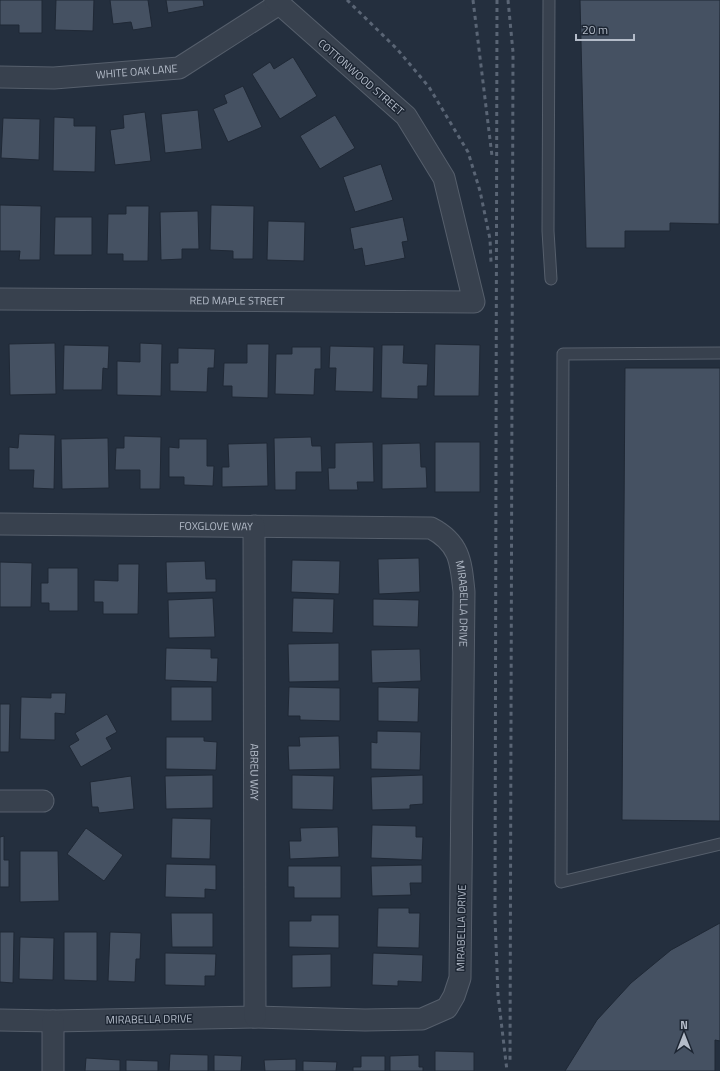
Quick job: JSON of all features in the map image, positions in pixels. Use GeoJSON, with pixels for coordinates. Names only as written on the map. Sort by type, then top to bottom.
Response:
{"type":"FeatureCollection","features":[{"type":"Feature","properties":{"kind":"street","name":"WHITE OAK LANE"},"geometry":{"type":"LineString","coordinates":[[0,77],[54,78],[179,68],[277,2]]}},
{"type":"Feature","properties":{"kind":"street","name":"COTTONWOOD STREET"},"geometry":{"type":"LineString","coordinates":[[277,2],[406,116],[444,178],[474,302]]}},
{"type":"Feature","properties":{"kind":"street","name":"RED MAPLE STREET"},"geometry":{"type":"LineString","coordinates":[[0,299],[474,302]]}},
{"type":"Feature","properties":{"kind":"street","name":"FOXGLOVE WAY"},"geometry":{"type":"LineString","coordinates":[[0,524],[431,528]]}},
{"type":"Feature","properties":{"kind":"street","name":"ABREU WAY"},"geometry":{"type":"LineString","coordinates":[[254,526],[255,1017]]}},
{"type":"Feature","properties":{"kind":"street","name":"MIRABELLA DRIVE"},"geometry":{"type":"LineString","coordinates":[[0,1020],[53,1021],[255,1017],[365,1020],[422,1019],[447,1008],[460,978],[464,592],[461,563],[453,545],[445,535],[431,528]]}},
{"type":"Feature","properties":{"kind":"street"},"geometry":{"type":"LineString","coordinates":[[0,801],[43,801]]}},
{"type":"Feature","properties":{"kind":"street"},"geometry":{"type":"LineString","coordinates":[[53,1021],[54,1071]]}},
{"type":"Feature","properties":{"kind":"lane"},"geometry":{"type":"LineString","coordinates":[[549,0],[548,231],[551,279]]}},
{"type":"Feature","properties":{"kind":"lane"},"geometry":{"type":"LineString","coordinates":[[720,353],[563,354],[561,882],[720,844]]}},
{"type":"Feature","properties":{"kind":"building"},"geometry":{"type":"Polygon","coordinates":[[[0,0],[42,0],[42,33],[19,33],[19,25],[0,25],[0,0]]]}},
{"type":"Feature","properties":{"kind":"building"},"geometry":{"type":"Polygon","coordinates":[[[56,0],[94,0],[93,31],[55,30],[56,0]]]}},
{"type":"Feature","properties":{"kind":"building"},"geometry":{"type":"Polygon","coordinates":[[[110,0],[148,0],[152,27],[133,30],[131,22],[113,24],[110,0]]]}},
{"type":"Feature","properties":{"kind":"building"},"geometry":{"type":"Polygon","coordinates":[[[166,0],[203,0],[204,6],[168,13],[166,0]]]}},
{"type":"Feature","properties":{"kind":"building"},"geometry":{"type":"Polygon","coordinates":[[[580,0],[720,0],[719,224],[670,223],[670,231],[625,231],[625,248],[586,248],[580,0]]]}},
{"type":"Feature","properties":{"kind":"building"},"geometry":{"type":"Polygon","coordinates":[[[293,57],[317,96],[280,119],[252,74],[270,62],[274,69],[293,57]]]}},
{"type":"Feature","properties":{"kind":"building"},"geometry":{"type":"Polygon","coordinates":[[[243,86],[262,127],[228,142],[213,109],[227,103],[224,95],[243,86]]]}},
{"type":"Feature","properties":{"kind":"building"},"geometry":{"type":"Polygon","coordinates":[[[198,110],[202,149],[165,153],[161,114],[198,110]]]}},
{"type":"Feature","properties":{"kind":"building"},"geometry":{"type":"Polygon","coordinates":[[[145,112],[151,161],[115,165],[110,130],[124,128],[123,115],[145,112]]]}},
{"type":"Feature","properties":{"kind":"building"},"geometry":{"type":"Polygon","coordinates":[[[335,115],[355,148],[320,169],[300,136],[335,115]]]}},
{"type":"Feature","properties":{"kind":"building"},"geometry":{"type":"Polygon","coordinates":[[[54,117],[74,118],[74,126],[96,126],[95,172],[53,171],[54,117]]]}},
{"type":"Feature","properties":{"kind":"building"},"geometry":{"type":"Polygon","coordinates":[[[3,118],[40,119],[39,160],[1,158],[3,118]]]}},
{"type":"Feature","properties":{"kind":"building"},"geometry":{"type":"Polygon","coordinates":[[[381,164],[393,200],[355,212],[343,177],[381,164]]]}},
{"type":"Feature","properties":{"kind":"building"},"geometry":{"type":"Polygon","coordinates":[[[0,205],[41,206],[40,260],[19,260],[20,251],[0,251],[0,205]]]}},
{"type":"Feature","properties":{"kind":"building"},"geometry":{"type":"Polygon","coordinates":[[[211,205],[254,206],[253,259],[233,259],[233,251],[210,250],[211,205]]]}},
{"type":"Feature","properties":{"kind":"building"},"geometry":{"type":"Polygon","coordinates":[[[126,206],[149,206],[148,261],[123,261],[123,254],[107,254],[108,214],[126,214],[126,206]]]}},
{"type":"Feature","properties":{"kind":"building"},"geometry":{"type":"Polygon","coordinates":[[[198,211],[199,249],[182,249],[182,259],[161,260],[160,212],[198,211]]]}},
{"type":"Feature","properties":{"kind":"building"},"geometry":{"type":"Polygon","coordinates":[[[55,217],[92,217],[92,255],[54,255],[55,217]]]}},
{"type":"Feature","properties":{"kind":"building"},"geometry":{"type":"Polygon","coordinates":[[[403,217],[408,241],[402,242],[405,258],[365,266],[362,248],[354,250],[350,228],[403,217]]]}},
{"type":"Feature","properties":{"kind":"building"},"geometry":{"type":"Polygon","coordinates":[[[268,221],[305,222],[304,261],[267,260],[268,221]]]}},
{"type":"Feature","properties":{"kind":"building"},"geometry":{"type":"Polygon","coordinates":[[[55,343],[56,394],[10,395],[9,344],[55,343]]]}},
{"type":"Feature","properties":{"kind":"building"},"geometry":{"type":"Polygon","coordinates":[[[140,343],[162,344],[161,396],[117,395],[117,361],[140,362],[140,343]]]}},
{"type":"Feature","properties":{"kind":"building"},"geometry":{"type":"Polygon","coordinates":[[[247,344],[269,344],[268,398],[232,397],[232,386],[223,386],[224,363],[247,363],[247,344]]]}},
{"type":"Feature","properties":{"kind":"building"},"geometry":{"type":"Polygon","coordinates":[[[435,344],[480,345],[479,396],[434,396],[435,344]]]}},
{"type":"Feature","properties":{"kind":"building"},"geometry":{"type":"Polygon","coordinates":[[[64,345],[109,346],[108,369],[103,368],[102,390],[63,390],[64,345]]]}},
{"type":"Feature","properties":{"kind":"building"},"geometry":{"type":"Polygon","coordinates":[[[382,345],[404,345],[403,363],[428,364],[427,386],[418,386],[418,399],[381,398],[382,345]]]}},
{"type":"Feature","properties":{"kind":"building"},"geometry":{"type":"Polygon","coordinates":[[[330,346],[374,347],[373,392],[335,391],[336,368],[329,368],[330,346]]]}},
{"type":"Feature","properties":{"kind":"building"},"geometry":{"type":"Polygon","coordinates":[[[292,347],[321,347],[321,369],[315,369],[314,395],[275,394],[276,354],[292,354],[292,347]]]}},
{"type":"Feature","properties":{"kind":"building"},"geometry":{"type":"Polygon","coordinates":[[[178,348],[215,349],[214,368],[208,368],[207,392],[170,391],[170,363],[178,363],[178,348]]]}},
{"type":"Feature","properties":{"kind":"building"},"geometry":{"type":"Polygon","coordinates":[[[625,368],[720,368],[720,821],[622,820],[625,368]]]}},
{"type":"Feature","properties":{"kind":"building"},"geometry":{"type":"Polygon","coordinates":[[[19,434],[55,435],[54,489],[33,488],[34,470],[9,470],[9,447],[18,448],[19,434]]]}},
{"type":"Feature","properties":{"kind":"building"},"geometry":{"type":"Polygon","coordinates":[[[124,436],[161,437],[160,489],[140,489],[140,470],[115,470],[116,448],[124,448],[124,436]]]}},
{"type":"Feature","properties":{"kind":"building"},"geometry":{"type":"Polygon","coordinates":[[[311,437],[312,446],[321,446],[322,472],[296,472],[296,490],[275,490],[274,438],[311,437]]]}},
{"type":"Feature","properties":{"kind":"building"},"geometry":{"type":"Polygon","coordinates":[[[108,438],[109,488],[62,489],[61,439],[108,438]]]}},
{"type":"Feature","properties":{"kind":"building"},"geometry":{"type":"Polygon","coordinates":[[[179,439],[207,439],[207,466],[214,466],[213,486],[184,485],[184,477],[169,477],[169,447],[179,448],[179,439]]]}},
{"type":"Feature","properties":{"kind":"building"},"geometry":{"type":"Polygon","coordinates":[[[373,442],[374,482],[357,482],[358,490],[329,490],[328,468],[335,468],[335,443],[373,442]]]}},
{"type":"Feature","properties":{"kind":"building"},"geometry":{"type":"Polygon","coordinates":[[[435,442],[480,442],[480,492],[435,492],[435,442]]]}},
{"type":"Feature","properties":{"kind":"building"},"geometry":{"type":"Polygon","coordinates":[[[267,443],[268,486],[222,487],[222,467],[229,467],[228,444],[267,443]]]}},
{"type":"Feature","properties":{"kind":"building"},"geometry":{"type":"Polygon","coordinates":[[[420,443],[421,467],[426,467],[427,488],[382,489],[382,444],[420,443]]]}},
{"type":"Feature","properties":{"kind":"building"},"geometry":{"type":"Polygon","coordinates":[[[419,558],[420,592],[379,594],[378,559],[419,558]]]}},
{"type":"Feature","properties":{"kind":"building"},"geometry":{"type":"Polygon","coordinates":[[[292,560],[340,561],[339,594],[291,592],[292,560]]]}},
{"type":"Feature","properties":{"kind":"building"},"geometry":{"type":"Polygon","coordinates":[[[205,561],[206,579],[216,579],[216,592],[167,593],[166,562],[205,561]]]}},
{"type":"Feature","properties":{"kind":"building"},"geometry":{"type":"Polygon","coordinates":[[[0,562],[32,563],[31,607],[0,607],[0,562]]]}},
{"type":"Feature","properties":{"kind":"building"},"geometry":{"type":"Polygon","coordinates":[[[118,564],[139,564],[138,614],[103,614],[103,602],[94,602],[94,580],[118,581],[118,564]]]}},
{"type":"Feature","properties":{"kind":"building"},"geometry":{"type":"Polygon","coordinates":[[[48,568],[78,568],[78,611],[49,611],[49,603],[41,603],[41,583],[48,583],[48,568]]]}},
{"type":"Feature","properties":{"kind":"building"},"geometry":{"type":"Polygon","coordinates":[[[213,598],[215,637],[169,638],[168,600],[213,598]]]}},
{"type":"Feature","properties":{"kind":"building"},"geometry":{"type":"Polygon","coordinates":[[[293,598],[334,599],[333,633],[292,632],[293,598]]]}},
{"type":"Feature","properties":{"kind":"building"},"geometry":{"type":"Polygon","coordinates":[[[373,599],[419,600],[418,627],[373,626],[373,599]]]}},
{"type":"Feature","properties":{"kind":"building"},"geometry":{"type":"Polygon","coordinates":[[[339,643],[339,681],[289,682],[288,644],[339,643]]]}},
{"type":"Feature","properties":{"kind":"building"},"geometry":{"type":"Polygon","coordinates":[[[166,648],[211,649],[211,658],[218,658],[217,682],[165,680],[166,648]]]}},
{"type":"Feature","properties":{"kind":"building"},"geometry":{"type":"Polygon","coordinates":[[[420,649],[421,681],[372,683],[371,650],[420,649]]]}},
{"type":"Feature","properties":{"kind":"building"},"geometry":{"type":"Polygon","coordinates":[[[171,687],[212,687],[212,721],[171,721],[171,687]]]}},
{"type":"Feature","properties":{"kind":"building"},"geometry":{"type":"Polygon","coordinates":[[[289,687],[340,688],[340,721],[300,720],[300,716],[288,716],[289,687]]]}},
{"type":"Feature","properties":{"kind":"building"},"geometry":{"type":"Polygon","coordinates":[[[378,687],[419,688],[418,722],[378,721],[378,687]]]}},
{"type":"Feature","properties":{"kind":"building"},"geometry":{"type":"Polygon","coordinates":[[[51,693],[66,693],[65,714],[55,713],[55,740],[20,739],[21,697],[51,698],[51,693]]]}},
{"type":"Feature","properties":{"kind":"building"},"geometry":{"type":"Polygon","coordinates":[[[0,704],[10,704],[9,752],[0,752],[0,704]]]}},
{"type":"Feature","properties":{"kind":"building"},"geometry":{"type":"Polygon","coordinates":[[[107,714],[117,732],[106,738],[112,749],[81,767],[69,746],[79,740],[75,733],[107,714]]]}},
{"type":"Feature","properties":{"kind":"building"},"geometry":{"type":"Polygon","coordinates":[[[377,731],[421,732],[420,770],[371,769],[371,742],[377,743],[377,731]]]}},
{"type":"Feature","properties":{"kind":"building"},"geometry":{"type":"Polygon","coordinates":[[[339,736],[340,769],[289,770],[288,746],[300,746],[299,737],[339,736]]]}},
{"type":"Feature","properties":{"kind":"building"},"geometry":{"type":"Polygon","coordinates":[[[166,737],[204,737],[204,741],[217,742],[216,770],[166,769],[166,737]]]}},
{"type":"Feature","properties":{"kind":"building"},"geometry":{"type":"Polygon","coordinates":[[[213,775],[213,808],[166,809],[165,776],[213,775]]]}},
{"type":"Feature","properties":{"kind":"building"},"geometry":{"type":"Polygon","coordinates":[[[292,775],[334,776],[333,810],[292,809],[292,775]]]}},
{"type":"Feature","properties":{"kind":"building"},"geometry":{"type":"Polygon","coordinates":[[[423,775],[423,804],[410,805],[410,809],[372,810],[371,777],[423,775]]]}},
{"type":"Feature","properties":{"kind":"building"},"geometry":{"type":"Polygon","coordinates":[[[131,776],[134,809],[99,813],[98,807],[92,807],[90,782],[131,776]]]}},
{"type":"Feature","properties":{"kind":"building"},"geometry":{"type":"Polygon","coordinates":[[[172,818],[211,819],[210,859],[171,858],[172,818]]]}},
{"type":"Feature","properties":{"kind":"building"},"geometry":{"type":"Polygon","coordinates":[[[372,825],[416,826],[416,837],[423,837],[422,860],[371,858],[372,825]]]}},
{"type":"Feature","properties":{"kind":"building"},"geometry":{"type":"Polygon","coordinates":[[[338,827],[339,857],[290,859],[289,841],[301,841],[300,828],[338,827]]]}},
{"type":"Feature","properties":{"kind":"building"},"geometry":{"type":"Polygon","coordinates":[[[86,828],[123,855],[104,881],[67,854],[86,828]]]}},
{"type":"Feature","properties":{"kind":"building"},"geometry":{"type":"Polygon","coordinates":[[[4,836],[4,860],[9,860],[9,887],[0,887],[0,837],[4,836]]]}},
{"type":"Feature","properties":{"kind":"building"},"geometry":{"type":"Polygon","coordinates":[[[20,851],[58,851],[59,901],[20,902],[20,851]]]}},
{"type":"Feature","properties":{"kind":"building"},"geometry":{"type":"Polygon","coordinates":[[[166,864],[216,865],[216,890],[205,889],[205,898],[165,897],[166,864]]]}},
{"type":"Feature","properties":{"kind":"building"},"geometry":{"type":"Polygon","coordinates":[[[422,865],[422,883],[410,883],[411,895],[372,896],[371,866],[422,865]]]}},
{"type":"Feature","properties":{"kind":"building"},"geometry":{"type":"Polygon","coordinates":[[[288,866],[341,866],[341,898],[294,898],[294,887],[288,887],[288,866]]]}},
{"type":"Feature","properties":{"kind":"building"},"geometry":{"type":"Polygon","coordinates":[[[378,908],[409,908],[409,913],[420,913],[419,948],[377,947],[378,908]]]}},
{"type":"Feature","properties":{"kind":"building"},"geometry":{"type":"Polygon","coordinates":[[[171,913],[213,913],[213,947],[172,947],[171,913]]]}},
{"type":"Feature","properties":{"kind":"building"},"geometry":{"type":"Polygon","coordinates":[[[311,915],[339,915],[339,948],[289,947],[289,921],[311,921],[311,915]]]}},
{"type":"Feature","properties":{"kind":"building"},"geometry":{"type":"Polygon","coordinates":[[[720,923],[720,1041],[715,1040],[715,1071],[565,1071],[597,1020],[631,983],[671,950],[720,923]]]}},
{"type":"Feature","properties":{"kind":"building"},"geometry":{"type":"Polygon","coordinates":[[[0,932],[14,932],[13,983],[0,982],[0,932]]]}},
{"type":"Feature","properties":{"kind":"building"},"geometry":{"type":"Polygon","coordinates":[[[64,932],[97,932],[97,981],[64,980],[64,932]]]}},
{"type":"Feature","properties":{"kind":"building"},"geometry":{"type":"Polygon","coordinates":[[[110,932],[141,933],[140,959],[136,959],[135,982],[108,981],[110,932]]]}},
{"type":"Feature","properties":{"kind":"building"},"geometry":{"type":"Polygon","coordinates":[[[20,937],[54,938],[53,980],[19,979],[20,937]]]}},
{"type":"Feature","properties":{"kind":"building"},"geometry":{"type":"Polygon","coordinates":[[[165,953],[216,954],[215,976],[205,976],[205,986],[165,985],[165,953]]]}},
{"type":"Feature","properties":{"kind":"building"},"geometry":{"type":"Polygon","coordinates":[[[373,953],[423,955],[422,982],[398,981],[398,986],[372,985],[373,953]]]}},
{"type":"Feature","properties":{"kind":"building"},"geometry":{"type":"Polygon","coordinates":[[[331,954],[331,987],[292,988],[292,955],[331,954]]]}},
{"type":"Feature","properties":{"kind":"building"},"geometry":{"type":"Polygon","coordinates":[[[435,1051],[474,1052],[474,1071],[435,1071],[435,1051]]]}},
{"type":"Feature","properties":{"kind":"building"},"geometry":{"type":"Polygon","coordinates":[[[170,1054],[208,1055],[208,1071],[169,1071],[170,1054]]]}},
{"type":"Feature","properties":{"kind":"building"},"geometry":{"type":"Polygon","coordinates":[[[214,1055],[242,1056],[241,1071],[214,1071],[214,1055]]]}},
{"type":"Feature","properties":{"kind":"building"},"geometry":{"type":"Polygon","coordinates":[[[419,1055],[419,1067],[423,1067],[423,1071],[390,1071],[390,1056],[419,1055]]]}},
{"type":"Feature","properties":{"kind":"building"},"geometry":{"type":"Polygon","coordinates":[[[361,1056],[385,1056],[385,1071],[353,1071],[353,1067],[361,1067],[361,1056]]]}},
{"type":"Feature","properties":{"kind":"building"},"geometry":{"type":"Polygon","coordinates":[[[86,1058],[120,1060],[120,1071],[85,1071],[86,1058]]]}},
{"type":"Feature","properties":{"kind":"building"},"geometry":{"type":"Polygon","coordinates":[[[296,1059],[296,1071],[265,1071],[264,1060],[296,1059]]]}},
{"type":"Feature","properties":{"kind":"building"},"geometry":{"type":"Polygon","coordinates":[[[126,1060],[158,1061],[158,1071],[126,1071],[126,1060]]]}},
{"type":"Feature","properties":{"kind":"building"},"geometry":{"type":"Polygon","coordinates":[[[303,1061],[337,1062],[336,1071],[303,1071],[303,1061]]]}},
{"type":"Feature","properties":{"kind":"railway"},"geometry":{"type":"LineString","coordinates":[[347,0],[397,49],[429,87],[468,152],[480,191],[490,239],[491,262]]}},
{"type":"Feature","properties":{"kind":"railway"},"geometry":{"type":"LineString","coordinates":[[473,0],[492,156]]}},
{"type":"Feature","properties":{"kind":"railway"},"geometry":{"type":"LineString","coordinates":[[497,0],[495,918],[498,995],[507,1071]]}},
{"type":"Feature","properties":{"kind":"railway"},"geometry":{"type":"LineString","coordinates":[[508,0],[513,52],[510,1060]]}}]}
